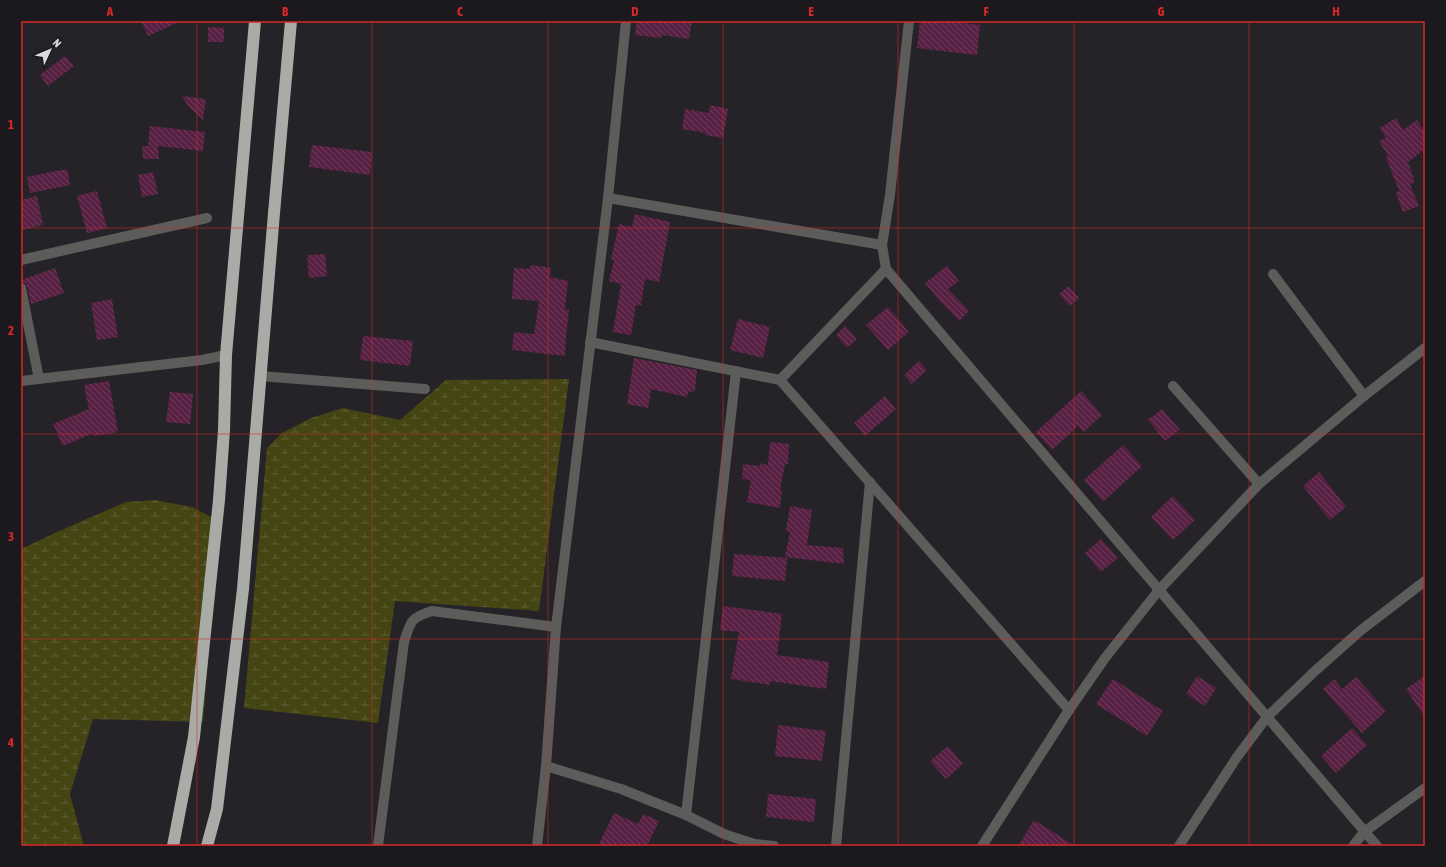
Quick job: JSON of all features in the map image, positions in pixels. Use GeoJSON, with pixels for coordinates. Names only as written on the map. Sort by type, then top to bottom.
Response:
{"type":"FeatureCollection","features":[{"type":"Feature","properties":{"kind":"highway"},"geometry":{"type":"LineString","coordinates":[[173,846],[194,737],[219,500],[224,430],[226,355],[255,21]]}},
{"type":"Feature","properties":{"kind":"highway"},"geometry":{"type":"LineString","coordinates":[[207,846],[217,809],[243,589],[291,21]]}},
{"type":"Feature","properties":{"kind":"street"},"geometry":{"type":"LineString","coordinates":[[536,846],[546,766],[556,627],[608,198],[626,21]]}},
{"type":"Feature","properties":{"kind":"street"},"geometry":{"type":"LineString","coordinates":[[908,21],[890,195],[882,245],[886,269],[1377,846]]}},
{"type":"Feature","properties":{"kind":"street"},"geometry":{"type":"LineString","coordinates":[[608,198],[882,245]]}},
{"type":"Feature","properties":{"kind":"street"},"geometry":{"type":"LineString","coordinates":[[21,260],[207,218]]}},
{"type":"Feature","properties":{"kind":"street"},"geometry":{"type":"LineString","coordinates":[[780,380],[886,269]]}},
{"type":"Feature","properties":{"kind":"street"},"geometry":{"type":"LineString","coordinates":[[1273,274],[1364,396]]}},
{"type":"Feature","properties":{"kind":"street"},"geometry":{"type":"LineString","coordinates":[[21,288],[39,380]]}},
{"type":"Feature","properties":{"kind":"street"},"geometry":{"type":"LineString","coordinates":[[590,342],[780,380],[1070,710]]}},
{"type":"Feature","properties":{"kind":"street"},"geometry":{"type":"LineString","coordinates":[[982,846],[1105,658],[1159,590],[1259,484],[1364,396],[1425,348]]}},
{"type":"Feature","properties":{"kind":"street"},"geometry":{"type":"LineString","coordinates":[[21,381],[202,360],[226,355]]}},
{"type":"Feature","properties":{"kind":"street"},"geometry":{"type":"LineString","coordinates":[[686,815],[736,371]]}},
{"type":"Feature","properties":{"kind":"street"},"geometry":{"type":"LineString","coordinates":[[260,376],[424,389]]}},
{"type":"Feature","properties":{"kind":"street"},"geometry":{"type":"LineString","coordinates":[[1173,386],[1259,484]]}},
{"type":"Feature","properties":{"kind":"street"},"geometry":{"type":"LineString","coordinates":[[836,846],[870,482]]}},
{"type":"Feature","properties":{"kind":"street"},"geometry":{"type":"LineString","coordinates":[[1179,846],[1237,757],[1267,717],[1360,631],[1425,581]]}},
{"type":"Feature","properties":{"kind":"street"},"geometry":{"type":"LineString","coordinates":[[378,846],[404,642],[411,622],[420,615],[432,612],[556,627]]}},
{"type":"Feature","properties":{"kind":"street"},"geometry":{"type":"LineString","coordinates":[[546,766],[621,789],[686,815],[724,834],[755,844],[774,846]]}},
{"type":"Feature","properties":{"kind":"street"},"geometry":{"type":"LineString","coordinates":[[1353,846],[1364,832],[1425,788]]}},
{"type":"Feature","properties":{"kind":"green space"},"geometry":{"type":"Polygon","coordinates":[[[569,379],[539,611],[395,601],[378,723],[244,708],[267,448],[282,433],[311,418],[343,408],[400,420],[446,380],[569,379]]]}},
{"type":"Feature","properties":{"kind":"green space"},"geometry":{"type":"Polygon","coordinates":[[[155,500],[192,507],[219,521],[203,722],[93,719],[70,794],[84,846],[21,846],[21,549],[126,502],[155,500]]]}},
{"type":"Feature","properties":{"kind":"building"},"geometry":{"type":"Polygon","coordinates":[[[141,21],[181,21],[148,36],[141,21]]]}},
{"type":"Feature","properties":{"kind":"building"},"geometry":{"type":"Polygon","coordinates":[[[637,21],[692,21],[689,39],[662,35],[661,38],[635,35],[637,21]]]}},
{"type":"Feature","properties":{"kind":"building"},"geometry":{"type":"Polygon","coordinates":[[[920,21],[947,21],[980,25],[977,55],[917,48],[920,21]]]}},
{"type":"Feature","properties":{"kind":"building"},"geometry":{"type":"Polygon","coordinates":[[[208,27],[224,28],[224,42],[208,42],[208,27]]]}},
{"type":"Feature","properties":{"kind":"building"},"geometry":{"type":"Polygon","coordinates":[[[65,56],[74,66],[48,86],[40,75],[65,56]]]}},
{"type":"Feature","properties":{"kind":"building"},"geometry":{"type":"Polygon","coordinates":[[[182,96],[206,99],[203,120],[189,107],[182,96]]]}},
{"type":"Feature","properties":{"kind":"building"},"geometry":{"type":"Polygon","coordinates":[[[710,105],[728,109],[723,138],[682,129],[685,109],[709,113],[710,105]]]}},
{"type":"Feature","properties":{"kind":"building"},"geometry":{"type":"Polygon","coordinates":[[[1396,118],[1403,130],[1417,120],[1425,132],[1425,149],[1408,162],[1415,182],[1410,184],[1419,206],[1403,212],[1396,193],[1399,191],[1386,157],[1388,156],[1379,141],[1386,138],[1380,128],[1396,118]]]}},
{"type":"Feature","properties":{"kind":"building"},"geometry":{"type":"Polygon","coordinates":[[[150,126],[205,132],[203,151],[158,146],[159,159],[143,159],[142,146],[154,146],[148,145],[150,126]]]}},
{"type":"Feature","properties":{"kind":"building"},"geometry":{"type":"Polygon","coordinates":[[[312,145],[372,152],[370,175],[309,167],[312,145]]]}},
{"type":"Feature","properties":{"kind":"building"},"geometry":{"type":"Polygon","coordinates":[[[67,169],[70,185],[30,193],[27,177],[67,169]]]}},
{"type":"Feature","properties":{"kind":"building"},"geometry":{"type":"Polygon","coordinates":[[[153,172],[158,194],[142,197],[138,175],[153,172]]]}},
{"type":"Feature","properties":{"kind":"building"},"geometry":{"type":"Polygon","coordinates":[[[97,191],[107,228],[87,233],[77,196],[97,191]]]}},
{"type":"Feature","properties":{"kind":"building"},"geometry":{"type":"Polygon","coordinates":[[[37,196],[43,225],[21,230],[21,200],[37,196]]]}},
{"type":"Feature","properties":{"kind":"building"},"geometry":{"type":"Polygon","coordinates":[[[635,214],[670,222],[659,282],[645,279],[641,305],[636,305],[631,335],[613,332],[621,284],[609,281],[614,260],[611,259],[619,224],[632,227],[635,214]]]}},
{"type":"Feature","properties":{"kind":"building"},"geometry":{"type":"Polygon","coordinates":[[[325,254],[327,276],[309,278],[307,255],[325,254]]]}},
{"type":"Feature","properties":{"kind":"building"},"geometry":{"type":"Polygon","coordinates":[[[531,265],[551,268],[550,277],[568,281],[565,309],[569,310],[565,356],[512,350],[514,332],[534,334],[539,301],[512,299],[514,268],[530,269],[531,265]]]}},
{"type":"Feature","properties":{"kind":"building"},"geometry":{"type":"Polygon","coordinates":[[[947,266],[959,281],[948,289],[969,311],[959,321],[925,283],[947,266]]]}},
{"type":"Feature","properties":{"kind":"building"},"geometry":{"type":"Polygon","coordinates":[[[55,268],[64,293],[31,304],[26,283],[21,282],[21,280],[55,268]]]}},
{"type":"Feature","properties":{"kind":"building"},"geometry":{"type":"Polygon","coordinates":[[[1068,286],[1079,298],[1070,306],[1059,294],[1068,286]]]}},
{"type":"Feature","properties":{"kind":"building"},"geometry":{"type":"Polygon","coordinates":[[[112,299],[118,337],[97,340],[91,303],[112,299]]]}},
{"type":"Feature","properties":{"kind":"building"},"geometry":{"type":"Polygon","coordinates":[[[888,307],[909,332],[888,350],[866,325],[888,307]]]}},
{"type":"Feature","properties":{"kind":"building"},"geometry":{"type":"Polygon","coordinates":[[[738,319],[770,327],[763,358],[730,350],[738,319]]]}},
{"type":"Feature","properties":{"kind":"building"},"geometry":{"type":"Polygon","coordinates":[[[845,326],[857,339],[847,348],[836,335],[845,326]]]}},
{"type":"Feature","properties":{"kind":"building"},"geometry":{"type":"Polygon","coordinates":[[[363,336],[413,341],[410,366],[360,360],[363,336]]]}},
{"type":"Feature","properties":{"kind":"building"},"geometry":{"type":"Polygon","coordinates":[[[634,358],[697,370],[695,391],[688,392],[687,397],[651,389],[648,408],[627,404],[634,358]]]}},
{"type":"Feature","properties":{"kind":"building"},"geometry":{"type":"Polygon","coordinates":[[[919,361],[927,370],[912,384],[904,375],[919,361]]]}},
{"type":"Feature","properties":{"kind":"building"},"geometry":{"type":"Polygon","coordinates":[[[109,381],[118,432],[94,436],[93,433],[63,446],[53,424],[89,409],[84,385],[109,381]]]}},
{"type":"Feature","properties":{"kind":"building"},"geometry":{"type":"Polygon","coordinates":[[[1081,391],[1102,415],[1084,432],[1078,426],[1052,450],[1036,432],[1081,391]]]}},
{"type":"Feature","properties":{"kind":"building"},"geometry":{"type":"Polygon","coordinates":[[[170,392],[193,394],[190,424],[166,422],[170,392]]]}},
{"type":"Feature","properties":{"kind":"building"},"geometry":{"type":"Polygon","coordinates":[[[885,396],[896,409],[865,436],[854,423],[885,396]]]}},
{"type":"Feature","properties":{"kind":"building"},"geometry":{"type":"Polygon","coordinates":[[[1162,409],[1180,430],[1165,441],[1148,420],[1162,409]]]}},
{"type":"Feature","properties":{"kind":"building"},"geometry":{"type":"Polygon","coordinates":[[[770,442],[789,444],[788,464],[785,464],[780,490],[782,490],[780,508],[747,502],[751,480],[742,479],[743,464],[760,466],[760,463],[768,465],[770,442]]]}},
{"type":"Feature","properties":{"kind":"building"},"geometry":{"type":"Polygon","coordinates":[[[1123,445],[1142,466],[1103,502],[1084,480],[1123,445]]]}},
{"type":"Feature","properties":{"kind":"building"},"geometry":{"type":"Polygon","coordinates":[[[1319,472],[1346,507],[1330,520],[1303,486],[1319,472]]]}},
{"type":"Feature","properties":{"kind":"building"},"geometry":{"type":"Polygon","coordinates":[[[1173,496],[1195,520],[1173,540],[1151,517],[1173,496]]]}},
{"type":"Feature","properties":{"kind":"building"},"geometry":{"type":"Polygon","coordinates":[[[790,506],[812,510],[807,545],[843,548],[844,564],[785,557],[790,532],[786,531],[790,506]]]}},
{"type":"Feature","properties":{"kind":"building"},"geometry":{"type":"Polygon","coordinates":[[[1101,539],[1118,558],[1101,572],[1085,553],[1101,539]]]}},
{"type":"Feature","properties":{"kind":"building"},"geometry":{"type":"Polygon","coordinates":[[[734,554],[787,558],[785,581],[732,576],[734,554]]]}},
{"type":"Feature","properties":{"kind":"building"},"geometry":{"type":"Polygon","coordinates":[[[723,606],[782,614],[777,655],[829,662],[826,689],[770,681],[770,685],[731,679],[739,632],[720,630],[723,606]]]}},
{"type":"Feature","properties":{"kind":"building"},"geometry":{"type":"Polygon","coordinates":[[[1197,676],[1216,688],[1205,706],[1186,694],[1197,676]]]}},
{"type":"Feature","properties":{"kind":"building"},"geometry":{"type":"Polygon","coordinates":[[[1425,676],[1425,718],[1406,689],[1425,676]]]}},
{"type":"Feature","properties":{"kind":"building"},"geometry":{"type":"Polygon","coordinates":[[[1356,677],[1386,711],[1362,733],[1323,689],[1334,679],[1342,689],[1356,677]]]}},
{"type":"Feature","properties":{"kind":"building"},"geometry":{"type":"Polygon","coordinates":[[[1113,679],[1163,711],[1147,736],[1096,704],[1113,679]]]}},
{"type":"Feature","properties":{"kind":"building"},"geometry":{"type":"Polygon","coordinates":[[[778,725],[826,731],[822,761],[775,756],[778,725]]]}},
{"type":"Feature","properties":{"kind":"building"},"geometry":{"type":"Polygon","coordinates":[[[1352,728],[1367,745],[1336,773],[1321,756],[1352,728]]]}},
{"type":"Feature","properties":{"kind":"building"},"geometry":{"type":"Polygon","coordinates":[[[948,746],[963,764],[946,779],[930,761],[948,746]]]}},
{"type":"Feature","properties":{"kind":"building"},"geometry":{"type":"Polygon","coordinates":[[[768,794],[816,799],[814,822],[766,817],[768,794]]]}},
{"type":"Feature","properties":{"kind":"building"},"geometry":{"type":"Polygon","coordinates":[[[614,813],[638,824],[643,814],[659,821],[647,846],[598,846],[614,813]]]}},
{"type":"Feature","properties":{"kind":"building"},"geometry":{"type":"Polygon","coordinates":[[[1034,820],[1075,846],[1018,846],[1034,820]]]}}]}
